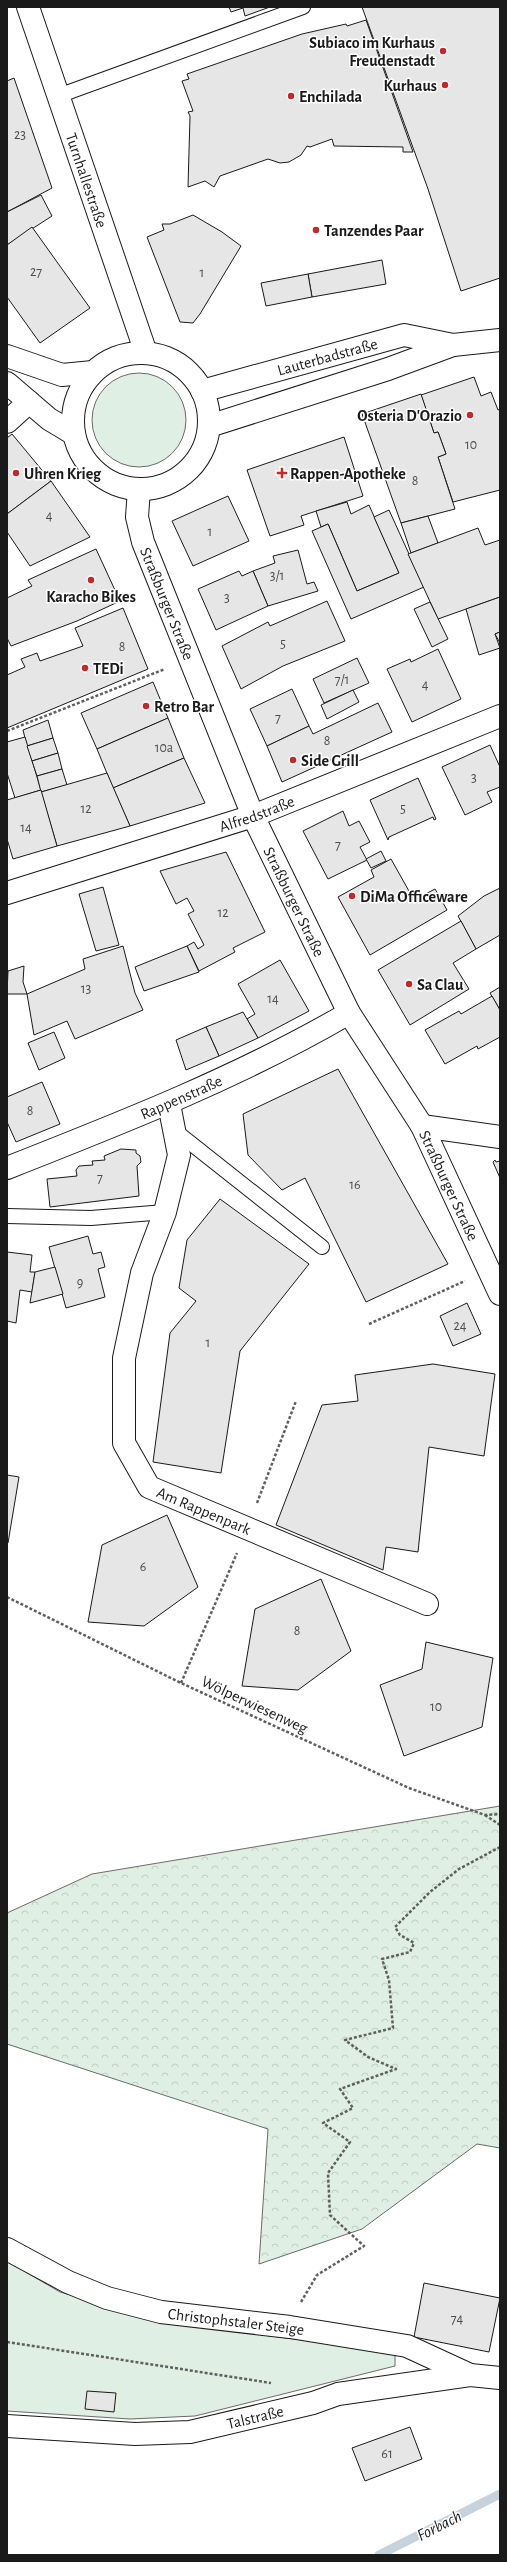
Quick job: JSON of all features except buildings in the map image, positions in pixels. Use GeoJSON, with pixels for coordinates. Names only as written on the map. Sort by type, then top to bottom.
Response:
{"type":"FeatureCollection","features":[{"type":"Feature","properties":{"kind":"street","name":"Turnhallestraße"},"geometry":{"type":"LineString","coordinates":[[28,7],[146,353]]}},
{"type":"Feature","properties":{"kind":"street","name":"Lauterbadstraße"},"geometry":{"type":"LineString","coordinates":[[202,392],[404,335],[453,344],[499,343]]}},
{"type":"Feature","properties":{"kind":"street","name":"Lauterbadstraße"},"geometry":{"type":"LineString","coordinates":[[209,426],[388,369],[453,344]]}},
{"type":"Feature","properties":{"kind":"street"},"geometry":{"type":"LineString","coordinates":[[146,353],[164,356],[180,364],[193,376],[202,392],[208,408],[209,426],[206,443],[198,458],[187,472],[173,481],[156,487],[139,489],[116,485],[97,473],[82,455],[74,434],[76,404],[80,390],[93,372],[109,361],[127,354],[146,353]]}},
{"type":"Feature","properties":{"kind":"street"},"geometry":{"type":"LineString","coordinates":[[7,356],[62,375],[93,372]]}},
{"type":"Feature","properties":{"kind":"street"},"geometry":{"type":"LineString","coordinates":[[7,383],[48,418],[74,434]]}},
{"type":"Feature","properties":{"kind":"street"},"geometry":{"type":"LineString","coordinates":[[7,422],[29,402]]}},
{"type":"Feature","properties":{"kind":"street","name":"Straßburger Straße"},"geometry":{"type":"LineString","coordinates":[[139,489],[137,517],[143,542],[253,816],[349,1013],[422,1126],[500,1294]]}},
{"type":"Feature","properties":{"kind":"street","name":"Alfredstraße"},"geometry":{"type":"LineString","coordinates":[[8,891],[253,816],[500,716]]}},
{"type":"Feature","properties":{"kind":"street","name":"Rappenstraße"},"geometry":{"type":"LineString","coordinates":[[7,1168],[169,1104],[309,1036],[349,1013]]}},
{"type":"Feature","properties":{"kind":"street","name":"Am Rappenpark"},"geometry":{"type":"LineString","coordinates":[[169,1104],[179,1155],[165,1212],[142,1273],[124,1358],[124,1443],[149,1487],[427,1604]]}},
{"type":"Feature","properties":{"kind":"street"},"geometry":{"type":"LineString","coordinates":[[422,1126],[500,1136]]}},
{"type":"Feature","properties":{"kind":"street","name":"Christophstaler Steige"},"geometry":{"type":"LineString","coordinates":[[7,2250],[68,2282],[107,2298],[161,2312],[290,2327],[407,2346],[470,2375]]}},
{"type":"Feature","properties":{"kind":"street","name":"Talstraße"},"geometry":{"type":"LineString","coordinates":[[7,2426],[135,2434],[190,2432],[313,2403],[338,2394],[470,2375],[500,2378]]}},
{"type":"Feature","properties":{"kind":"lane"},"geometry":{"type":"LineString","coordinates":[[58,96],[303,7]]}},
{"type":"Feature","properties":{"kind":"lane"},"geometry":{"type":"LineString","coordinates":[[174,1130],[322,1247]]}},
{"type":"Feature","properties":{"kind":"lane"},"geometry":{"type":"LineString","coordinates":[[7,1216],[91,1218],[165,1212]]}},
{"type":"Feature","properties":{"kind":"path"},"geometry":{"type":"LineString","coordinates":[[7,731],[190,659]]}},
{"type":"Feature","properties":{"kind":"path"},"geometry":{"type":"LineString","coordinates":[[369,1324],[489,1270]]}},
{"type":"Feature","properties":{"kind":"path"},"geometry":{"type":"LineString","coordinates":[[181,1683],[247,1528],[296,1401]]}},
{"type":"Feature","properties":{"kind":"path","name":"Wölperwiesenweg"},"geometry":{"type":"LineString","coordinates":[[7,1597],[181,1683],[409,1788],[485,1815],[500,1814]]}},
{"type":"Feature","properties":{"kind":"path"},"geometry":{"type":"LineString","coordinates":[[485,1815],[500,1825]]}},
{"type":"Feature","properties":{"kind":"path"},"geometry":{"type":"LineString","coordinates":[[290,2327],[294,2313],[317,2275],[364,2246],[330,2215],[328,2173],[350,2142],[323,2123],[353,2108],[340,2089],[396,2069],[368,2057],[345,2040],[393,2028],[389,1980],[382,1959],[410,1952],[414,1943],[400,1934],[395,1927],[430,1892],[460,1869],[500,1846]]}},
{"type":"Feature","properties":{"kind":"path"},"geometry":{"type":"LineString","coordinates":[[7,2342],[275,2384]]}},
{"type":"Feature","properties":{"kind":"green space"},"geometry":{"type":"Polygon","coordinates":[[[139,373],[157,377],[172,387],[182,402],[186,420],[182,438],[172,453],[157,463],[139,467],[121,463],[106,453],[96,438],[92,420],[96,402],[106,387],[121,377],[139,373]]]}},
{"type":"Feature","properties":{"kind":"green space"},"geometry":{"type":"Polygon","coordinates":[[[500,1806],[500,2148],[477,2144],[362,2229],[259,2264],[268,2129],[7,2044],[7,1913],[92,1874],[500,1806]]]}},
{"type":"Feature","properties":{"kind":"green space"},"geometry":{"type":"Polygon","coordinates":[[[7,2261],[60,2292],[161,2322],[395,2352],[395,2366],[195,2416],[130,2419],[7,2411],[7,2261]]]}},
{"type":"Feature","properties":{"kind":"waterway","name":"Forbach"},"geometry":{"type":"LineString","coordinates":[[379,2555],[500,2494]]}},
{"type":"Feature","properties":{"kind":"place","name":"Subiaco im Kurhaus Freudenstadt"},"geometry":{"type":"Point","coordinates":[443,51]}},
{"type":"Feature","properties":{"kind":"place","name":"Kurhaus"},"geometry":{"type":"Point","coordinates":[445,85]}},
{"type":"Feature","properties":{"kind":"place","name":"Enchilada"},"geometry":{"type":"Point","coordinates":[291,96]}},
{"type":"Feature","properties":{"kind":"place","name":"Tanzendes Paar"},"geometry":{"type":"Point","coordinates":[316,230]}},
{"type":"Feature","properties":{"kind":"place","name":"Osteria D'Orazio"},"geometry":{"type":"Point","coordinates":[470,415]}},
{"type":"Feature","properties":{"kind":"place","name":"Uhren Krieg"},"geometry":{"type":"Point","coordinates":[16,473]}},
{"type":"Feature","properties":{"kind":"place","name":"Rappen-Apotheke"},"geometry":{"type":"Point","coordinates":[282,473]}},
{"type":"Feature","properties":{"kind":"place","name":"Karacho Bikes"},"geometry":{"type":"Point","coordinates":[91,580]}},
{"type":"Feature","properties":{"kind":"place","name":"TEDi"},"geometry":{"type":"Point","coordinates":[85,668]}},
{"type":"Feature","properties":{"kind":"place","name":"Retro Bar"},"geometry":{"type":"Point","coordinates":[146,706]}},
{"type":"Feature","properties":{"kind":"place","name":"Side Grill"},"geometry":{"type":"Point","coordinates":[293,760]}},
{"type":"Feature","properties":{"kind":"place","name":"DiMa Officeware"},"geometry":{"type":"Point","coordinates":[352,896]}},
{"type":"Feature","properties":{"kind":"place","name":"Sa Clau"},"geometry":{"type":"Point","coordinates":[409,984]}}]}
